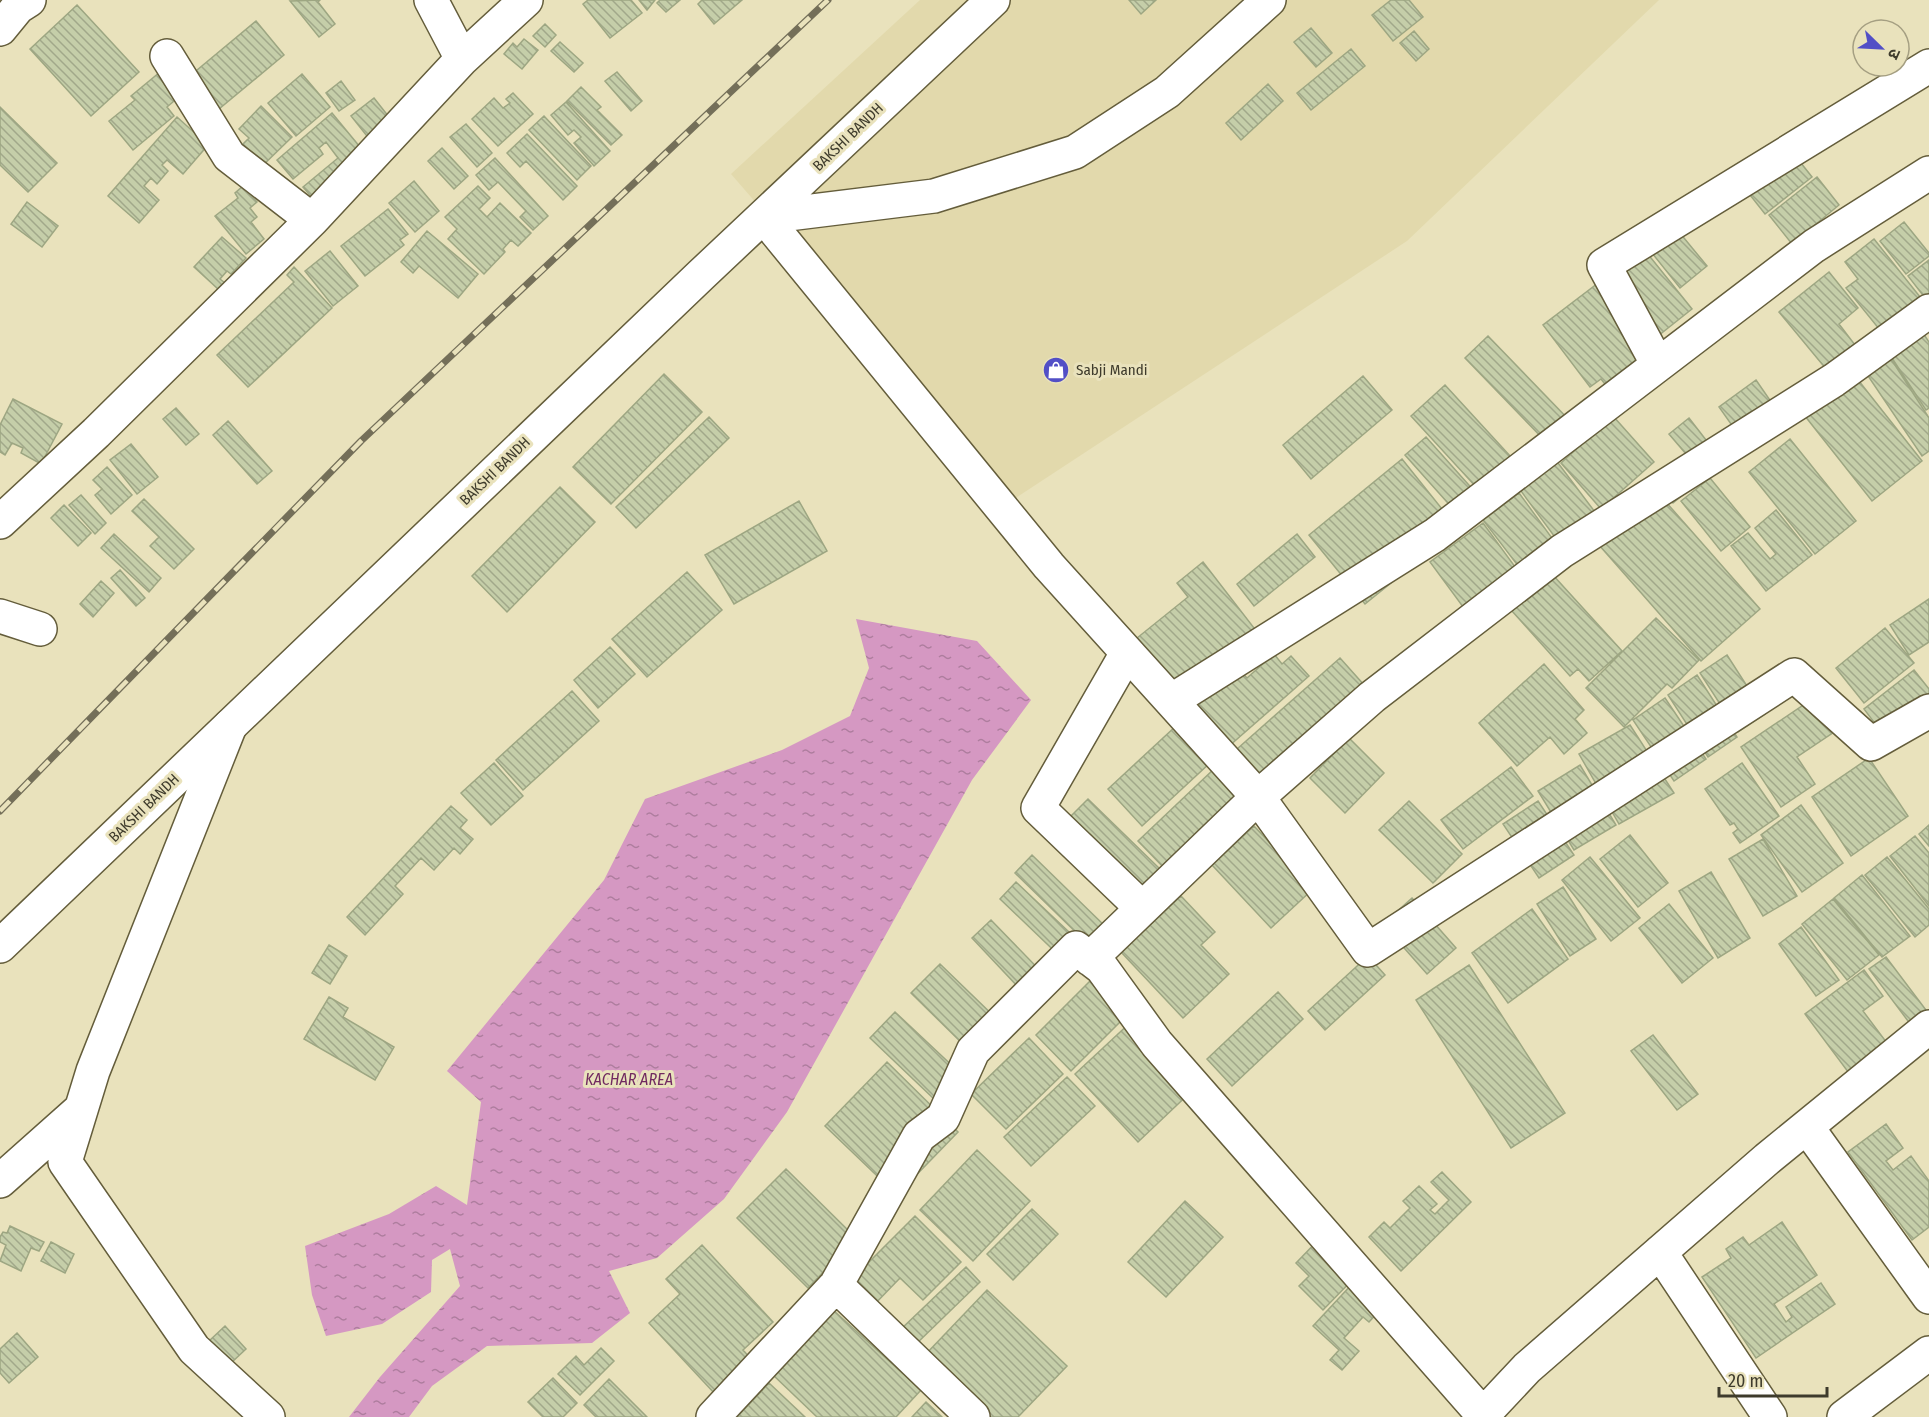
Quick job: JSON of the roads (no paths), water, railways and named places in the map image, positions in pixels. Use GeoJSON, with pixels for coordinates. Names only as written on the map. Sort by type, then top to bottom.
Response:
{"type":"FeatureCollection","features":[{"type":"Feature","properties":{"kind":"street"},"geometry":{"type":"LineString","coordinates":[[0,29],[18,7],[29,0]]}},
{"type":"Feature","properties":{"kind":"street"},"geometry":{"type":"LineString","coordinates":[[431,0],[462,59]]}},
{"type":"Feature","properties":{"kind":"street"},"geometry":{"type":"LineString","coordinates":[[0,522],[96,433],[312,220],[462,59],[526,0]]}},
{"type":"Feature","properties":{"kind":"street","name":"BAKSHI BANDH"},"geometry":{"type":"LineString","coordinates":[[0,945],[692,283],[764,218],[993,0]]}},
{"type":"Feature","properties":{"kind":"street"},"geometry":{"type":"LineString","coordinates":[[764,218],[934,196],[1075,152],[1167,92],[1269,0]]}},
{"type":"Feature","properties":{"kind":"street"},"geometry":{"type":"LineString","coordinates":[[167,56],[229,156],[312,220]]}},
{"type":"Feature","properties":{"kind":"street"},"geometry":{"type":"LineString","coordinates":[[1658,365],[1604,265],[1929,66]]}},
{"type":"Feature","properties":{"kind":"street"},"geometry":{"type":"LineString","coordinates":[[1171,701],[1435,535],[1814,246],[1929,173]]}},
{"type":"Feature","properties":{"kind":"street"},"geometry":{"type":"LineString","coordinates":[[764,218],[1049,567],[1258,797],[1368,950],[1794,675],[1871,744],[1929,711]]}},
{"type":"Feature","properties":{"kind":"street"},"geometry":{"type":"LineString","coordinates":[[1090,959],[1258,797],[1372,697],[1562,551],[1834,380],[1929,311]]}},
{"type":"Feature","properties":{"kind":"street"},"geometry":{"type":"LineString","coordinates":[[0,616],[40,629]]}},
{"type":"Feature","properties":{"kind":"street"},"geometry":{"type":"LineString","coordinates":[[1127,653],[1038,808],[1142,908]]}},
{"type":"Feature","properties":{"kind":"street"},"geometry":{"type":"LineString","coordinates":[[230,726],[93,1071],[65,1162],[194,1349],[268,1417]]}},
{"type":"Feature","properties":{"kind":"street"},"geometry":{"type":"LineString","coordinates":[[713,1417],[836,1285],[919,1136],[943,1118],[973,1051],[1076,948],[1102,968],[1157,1044],[1482,1416],[1527,1368],[1660,1252],[1929,1027]]}},
{"type":"Feature","properties":{"kind":"street"},"geometry":{"type":"LineString","coordinates":[[0,1181],[81,1109]]}},
{"type":"Feature","properties":{"kind":"street"},"geometry":{"type":"LineString","coordinates":[[1807,1127],[1929,1296]]}},
{"type":"Feature","properties":{"kind":"street"},"geometry":{"type":"LineString","coordinates":[[1660,1252],[1770,1417]]}},
{"type":"Feature","properties":{"kind":"street"},"geometry":{"type":"LineString","coordinates":[[836,1285],[973,1417]]}},
{"type":"Feature","properties":{"kind":"street"},"geometry":{"type":"LineString","coordinates":[[1844,1417],[1929,1353]]}},
{"type":"Feature","properties":{"kind":"water","name":"KACHAR AREA"},"geometry":{"type":"Polygon","coordinates":[[[856,619],[977,641],[1031,700],[972,780],[787,1112],[724,1199],[657,1258],[609,1271],[630,1313],[592,1343],[487,1346],[432,1386],[409,1417],[349,1417],[380,1377],[460,1286],[450,1249],[432,1260],[431,1292],[382,1324],[326,1336],[312,1295],[305,1246],[389,1214],[436,1186],[467,1205],[481,1102],[447,1071],[604,880],[645,799],[782,750],[850,716],[869,668],[856,619]]]}},
{"type":"Feature","properties":{"kind":"railway"},"geometry":{"type":"LineString","coordinates":[[0,811],[361,441],[828,0]]}},
{"type":"Feature","properties":{"kind":"place","name":"Sabji Mandi"},"geometry":{"type":"Point","coordinates":[1056,370]}}]}
